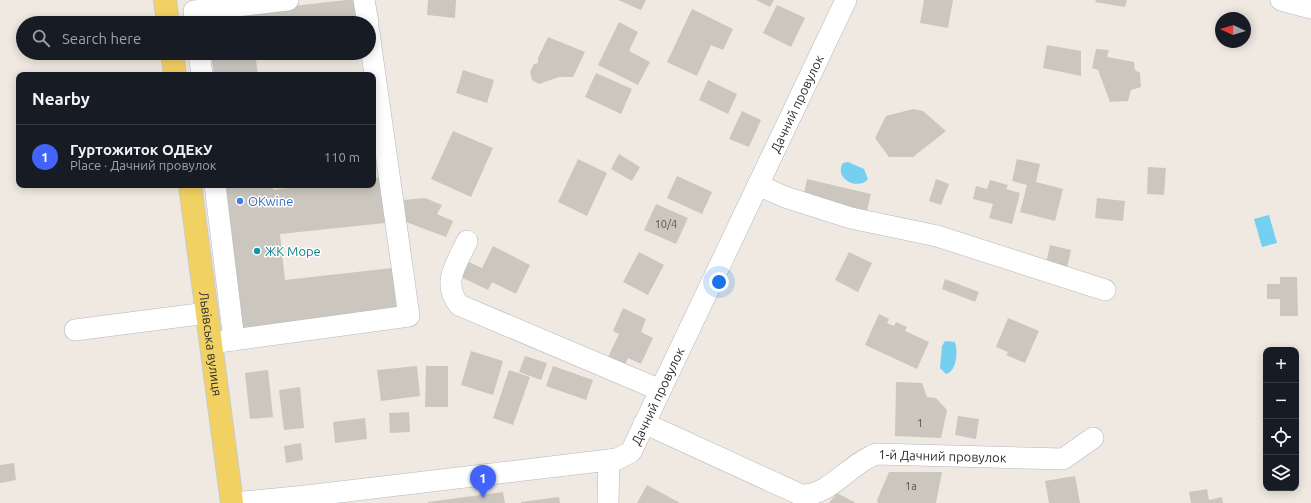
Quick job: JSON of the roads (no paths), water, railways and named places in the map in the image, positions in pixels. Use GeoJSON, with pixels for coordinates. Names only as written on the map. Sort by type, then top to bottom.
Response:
{"type":"FeatureCollection","features":[{"type":"Feature","properties":{"kind":"main road"},"geometry":{"type":"LineString","coordinates":[[165,0],[167,16]]}},
{"type":"Feature","properties":{"kind":"main road"},"geometry":{"type":"LineString","coordinates":[[173,60],[175,72]]}},
{"type":"Feature","properties":{"kind":"main road","name":"Львівська вулиця"},"geometry":{"type":"LineString","coordinates":[[190,188],[233,503]]}},
{"type":"Feature","properties":{"kind":"street"},"geometry":{"type":"LineString","coordinates":[[194,16],[194,11],[288,0]]}},
{"type":"Feature","properties":{"kind":"street"},"geometry":{"type":"LineString","coordinates":[[364,0],[367,16]]}},
{"type":"Feature","properties":{"kind":"street","name":"Дачний провулок"},"geometry":{"type":"LineString","coordinates":[[233,503],[306,500],[617,459],[631,452],[846,0]]}},
{"type":"Feature","properties":{"kind":"street"},"geometry":{"type":"LineString","coordinates":[[1281,0],[1311,8]]}},
{"type":"Feature","properties":{"kind":"street"},"geometry":{"type":"LineString","coordinates":[[200,60],[202,72]]}},
{"type":"Feature","properties":{"kind":"street"},"geometry":{"type":"LineString","coordinates":[[373,60],[374,72]]}},
{"type":"Feature","properties":{"kind":"street"},"geometry":{"type":"LineString","coordinates":[[211,343],[409,316],[376,83]]}},
{"type":"Feature","properties":{"kind":"street"},"geometry":{"type":"LineString","coordinates":[[758,185],[785,198],[844,216],[937,236],[1105,290]]}},
{"type":"Feature","properties":{"kind":"street"},"geometry":{"type":"LineString","coordinates":[[215,188],[234,340]]}},
{"type":"Feature","properties":{"kind":"street"},"geometry":{"type":"LineString","coordinates":[[466,241],[450,280],[450,289],[459,305],[660,390]]}},
{"type":"Feature","properties":{"kind":"street"},"geometry":{"type":"LineString","coordinates":[[75,330],[207,313]]}},
{"type":"Feature","properties":{"kind":"street","name":"1-й Дачний провулок"},"geometry":{"type":"LineString","coordinates":[[644,422],[791,491],[806,495],[820,492],[865,458],[876,454],[1063,459],[1093,438]]}},
{"type":"Feature","properties":{"kind":"street"},"geometry":{"type":"LineString","coordinates":[[608,503],[609,460]]}},
{"type":"Feature","properties":{"kind":"water"},"geometry":{"type":"Polygon","coordinates":[[[848,162],[864,169],[868,179],[859,184],[848,182],[841,174],[841,169],[843,163],[848,162]]]}},
{"type":"Feature","properties":{"kind":"water"},"geometry":{"type":"Polygon","coordinates":[[[1269,215],[1277,243],[1262,247],[1254,219],[1269,215]]]}},
{"type":"Feature","properties":{"kind":"water"},"geometry":{"type":"Polygon","coordinates":[[[945,341],[955,342],[956,351],[956,361],[950,372],[946,374],[940,368],[942,346],[945,341]]]}},
{"type":"Feature","properties":{"kind":"place","name":"OKwine"},"geometry":{"type":"Point","coordinates":[240,201]}},
{"type":"Feature","properties":{"kind":"place","name":"ЖК Море"},"geometry":{"type":"Point","coordinates":[257,251]}},
{"type":"Feature","properties":{"kind":"place","name":"Гуртожиток ОДЕкУ"},"geometry":{"type":"Point","coordinates":[483,498]}}]}
